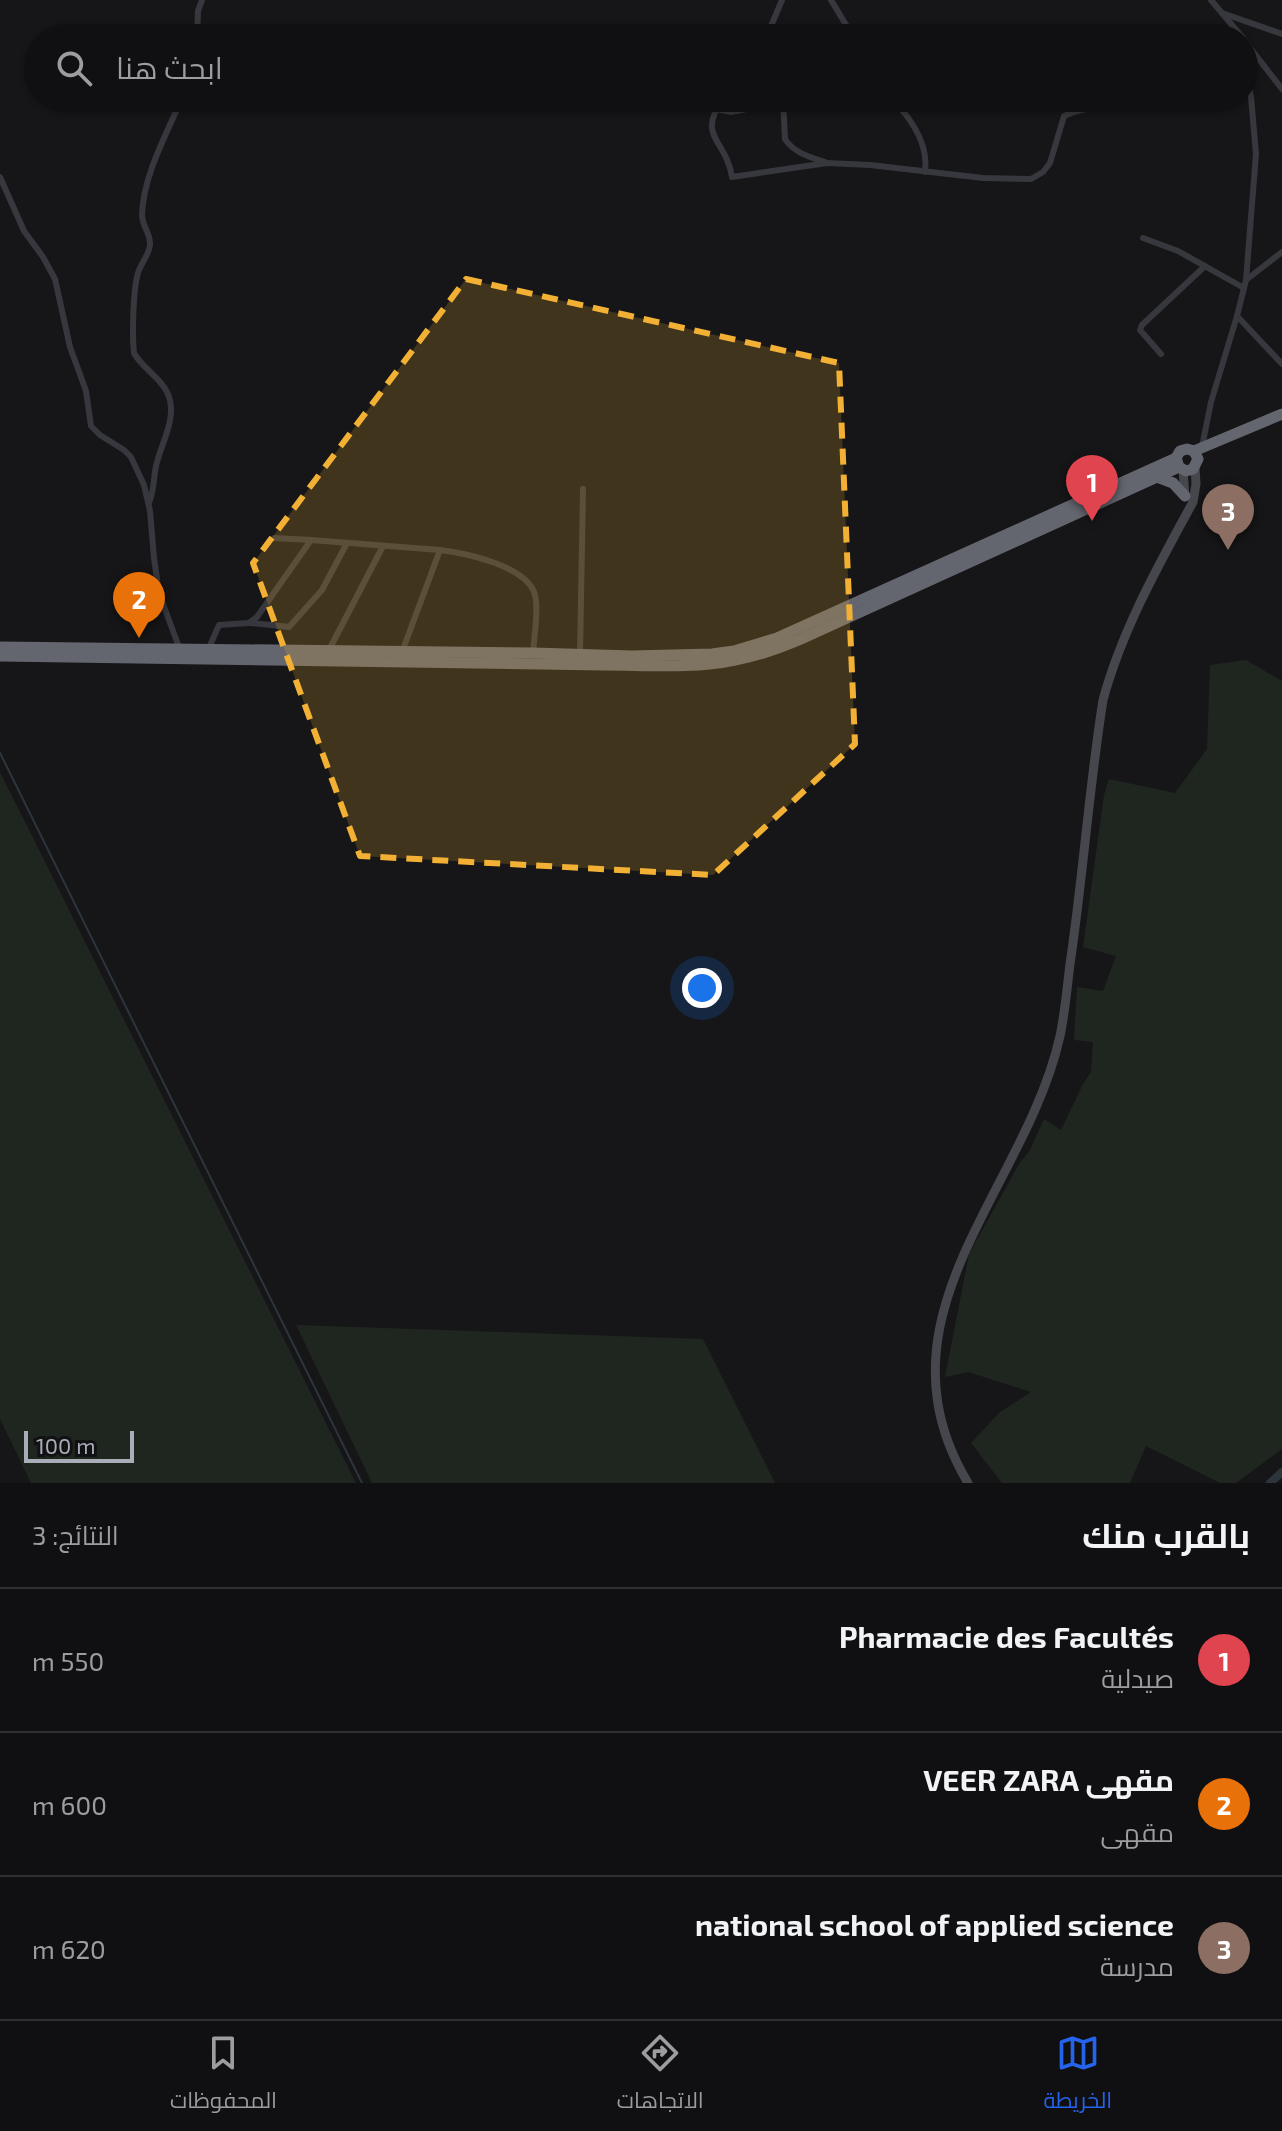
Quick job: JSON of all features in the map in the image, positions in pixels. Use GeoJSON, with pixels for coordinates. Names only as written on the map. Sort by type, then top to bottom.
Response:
{"type":"FeatureCollection","features":[{"type":"Feature","properties":{"kind":"highway"},"geometry":{"type":"LineString","coordinates":[[0,656],[620,665],[734,661],[801,639],[1157,477],[1220,442],[1282,414]]}},
{"type":"Feature","properties":{"kind":"highway"},"geometry":{"type":"LineString","coordinates":[[0,647],[632,656],[734,651],[777,638],[1190,460]]}},
{"type":"Feature","properties":{"kind":"highway"},"geometry":{"type":"LineString","coordinates":[[1157,477],[1173,483],[1185,496]]}},
{"type":"Feature","properties":{"kind":"street"},"geometry":{"type":"LineString","coordinates":[[198,24],[202,0]]}},
{"type":"Feature","properties":{"kind":"street"},"geometry":{"type":"LineString","coordinates":[[772,24],[782,0]]}},
{"type":"Feature","properties":{"kind":"street"},"geometry":{"type":"LineString","coordinates":[[831,0],[846,24]]}},
{"type":"Feature","properties":{"kind":"street"},"geometry":{"type":"LineString","coordinates":[[1211,0],[1231,24]]}},
{"type":"Feature","properties":{"kind":"street"},"geometry":{"type":"LineString","coordinates":[[1222,13],[1253,24]]}},
{"type":"Feature","properties":{"kind":"street"},"geometry":{"type":"LineString","coordinates":[[1258,26],[1282,34]]}},
{"type":"Feature","properties":{"kind":"street"},"geometry":{"type":"LineString","coordinates":[[1258,58],[1282,89]]}},
{"type":"Feature","properties":{"kind":"street"},"geometry":{"type":"LineString","coordinates":[[149,503],[156,466],[168,431],[170,400],[166,389],[134,353],[137,279],[150,246],[142,215],[146,191],[157,155],[176,112]]}},
{"type":"Feature","properties":{"kind":"street"},"geometry":{"type":"LineString","coordinates":[[715,112],[710,125],[727,156],[732,177],[827,163],[983,178],[1035,178],[1050,163],[1064,116],[1074,112]]}},
{"type":"Feature","properties":{"kind":"street"},"geometry":{"type":"LineString","coordinates":[[784,112],[788,144],[804,155],[827,163]]}},
{"type":"Feature","properties":{"kind":"street"},"geometry":{"type":"LineString","coordinates":[[903,112],[926,149],[925,172]]}},
{"type":"Feature","properties":{"kind":"street"},"geometry":{"type":"LineString","coordinates":[[1187,513],[1185,496],[1190,460],[1211,402],[1245,284],[1256,154],[1249,112]]}},
{"type":"Feature","properties":{"kind":"street"},"geometry":{"type":"LineString","coordinates":[[0,177],[24,231],[55,279],[72,356],[86,391],[91,426],[124,450],[139,471],[149,503],[159,593],[180,650]]}},
{"type":"Feature","properties":{"kind":"street"},"geometry":{"type":"LineString","coordinates":[[1143,238],[1178,251],[1245,284]]}},
{"type":"Feature","properties":{"kind":"street"},"geometry":{"type":"LineString","coordinates":[[1245,284],[1282,252]]}},
{"type":"Feature","properties":{"kind":"street"},"geometry":{"type":"LineString","coordinates":[[1161,354],[1143,336],[1140,330],[1142,325],[1205,266]]}},
{"type":"Feature","properties":{"kind":"street"},"geometry":{"type":"LineString","coordinates":[[1237,316],[1282,364]]}},
{"type":"Feature","properties":{"kind":"street"},"geometry":{"type":"LineString","coordinates":[[968,1483],[953,1454],[939,1402],[935,1371],[943,1311],[968,1242],[1048,1080],[1063,1019],[1103,700],[1137,608],[1196,494],[1190,460]]}},
{"type":"Feature","properties":{"kind":"street"},"geometry":{"type":"LineString","coordinates":[[580,655],[583,489]]}},
{"type":"Feature","properties":{"kind":"street"},"geometry":{"type":"LineString","coordinates":[[274,538],[440,550],[464,553],[500,564],[531,586],[536,598],[533,653]]}},
{"type":"Feature","properties":{"kind":"street"},"geometry":{"type":"LineString","coordinates":[[249,623],[257,617],[311,540]]}},
{"type":"Feature","properties":{"kind":"street"},"geometry":{"type":"LineString","coordinates":[[208,650],[219,625],[249,623],[289,627],[322,590],[347,543]]}},
{"type":"Feature","properties":{"kind":"street"},"geometry":{"type":"LineString","coordinates":[[328,651],[383,546]]}},
{"type":"Feature","properties":{"kind":"street"},"geometry":{"type":"LineString","coordinates":[[402,652],[440,550]]}},
{"type":"Feature","properties":{"kind":"highlighted area"},"geometry":{"type":"Polygon","coordinates":[[[466,279],[839,363],[855,744],[713,875],[360,856],[253,563],[466,279]]]}},
{"type":"Feature","properties":{"kind":"shaded area"},"geometry":{"type":"Polygon","coordinates":[[[1246,660],[1282,681],[1282,1449],[1236,1483],[1220,1483],[1146,1446],[1130,1483],[1002,1483],[971,1443],[1000,1412],[1031,1392],[968,1372],[945,1377],[969,1254],[1019,1164],[1030,1150],[1044,1119],[1061,1130],[1091,1072],[1093,1042],[1074,1040],[1077,987],[1103,991],[1116,956],[1083,947],[1104,795],[1109,779],[1175,793],[1207,749],[1210,665],[1246,660]]]}},
{"type":"Feature","properties":{"kind":"shaded area"},"geometry":{"type":"Polygon","coordinates":[[[0,772],[356,1483],[31,1483],[0,1419],[0,772]]]}},
{"type":"Feature","properties":{"kind":"shaded area"},"geometry":{"type":"Polygon","coordinates":[[[296,1325],[703,1339],[775,1483],[372,1483],[296,1325]]]}},
{"type":"Feature","properties":{"kind":"waterway"},"geometry":{"type":"LineString","coordinates":[[0,753],[362,1483]]}},
{"type":"Feature","properties":{"kind":"waterway"},"geometry":{"type":"LineString","coordinates":[[1270,1483],[1282,1472]]}},
{"type":"Feature","properties":{"kind":"place","name":"Pharmacie des Facultés"},"geometry":{"type":"Point","coordinates":[1092,521]}},
{"type":"Feature","properties":{"kind":"place","name":"national school of applied science"},"geometry":{"type":"Point","coordinates":[1228,550]}},
{"type":"Feature","properties":{"kind":"place","name":"مقهى VEER ZARA"},"geometry":{"type":"Point","coordinates":[139,638]}}]}
